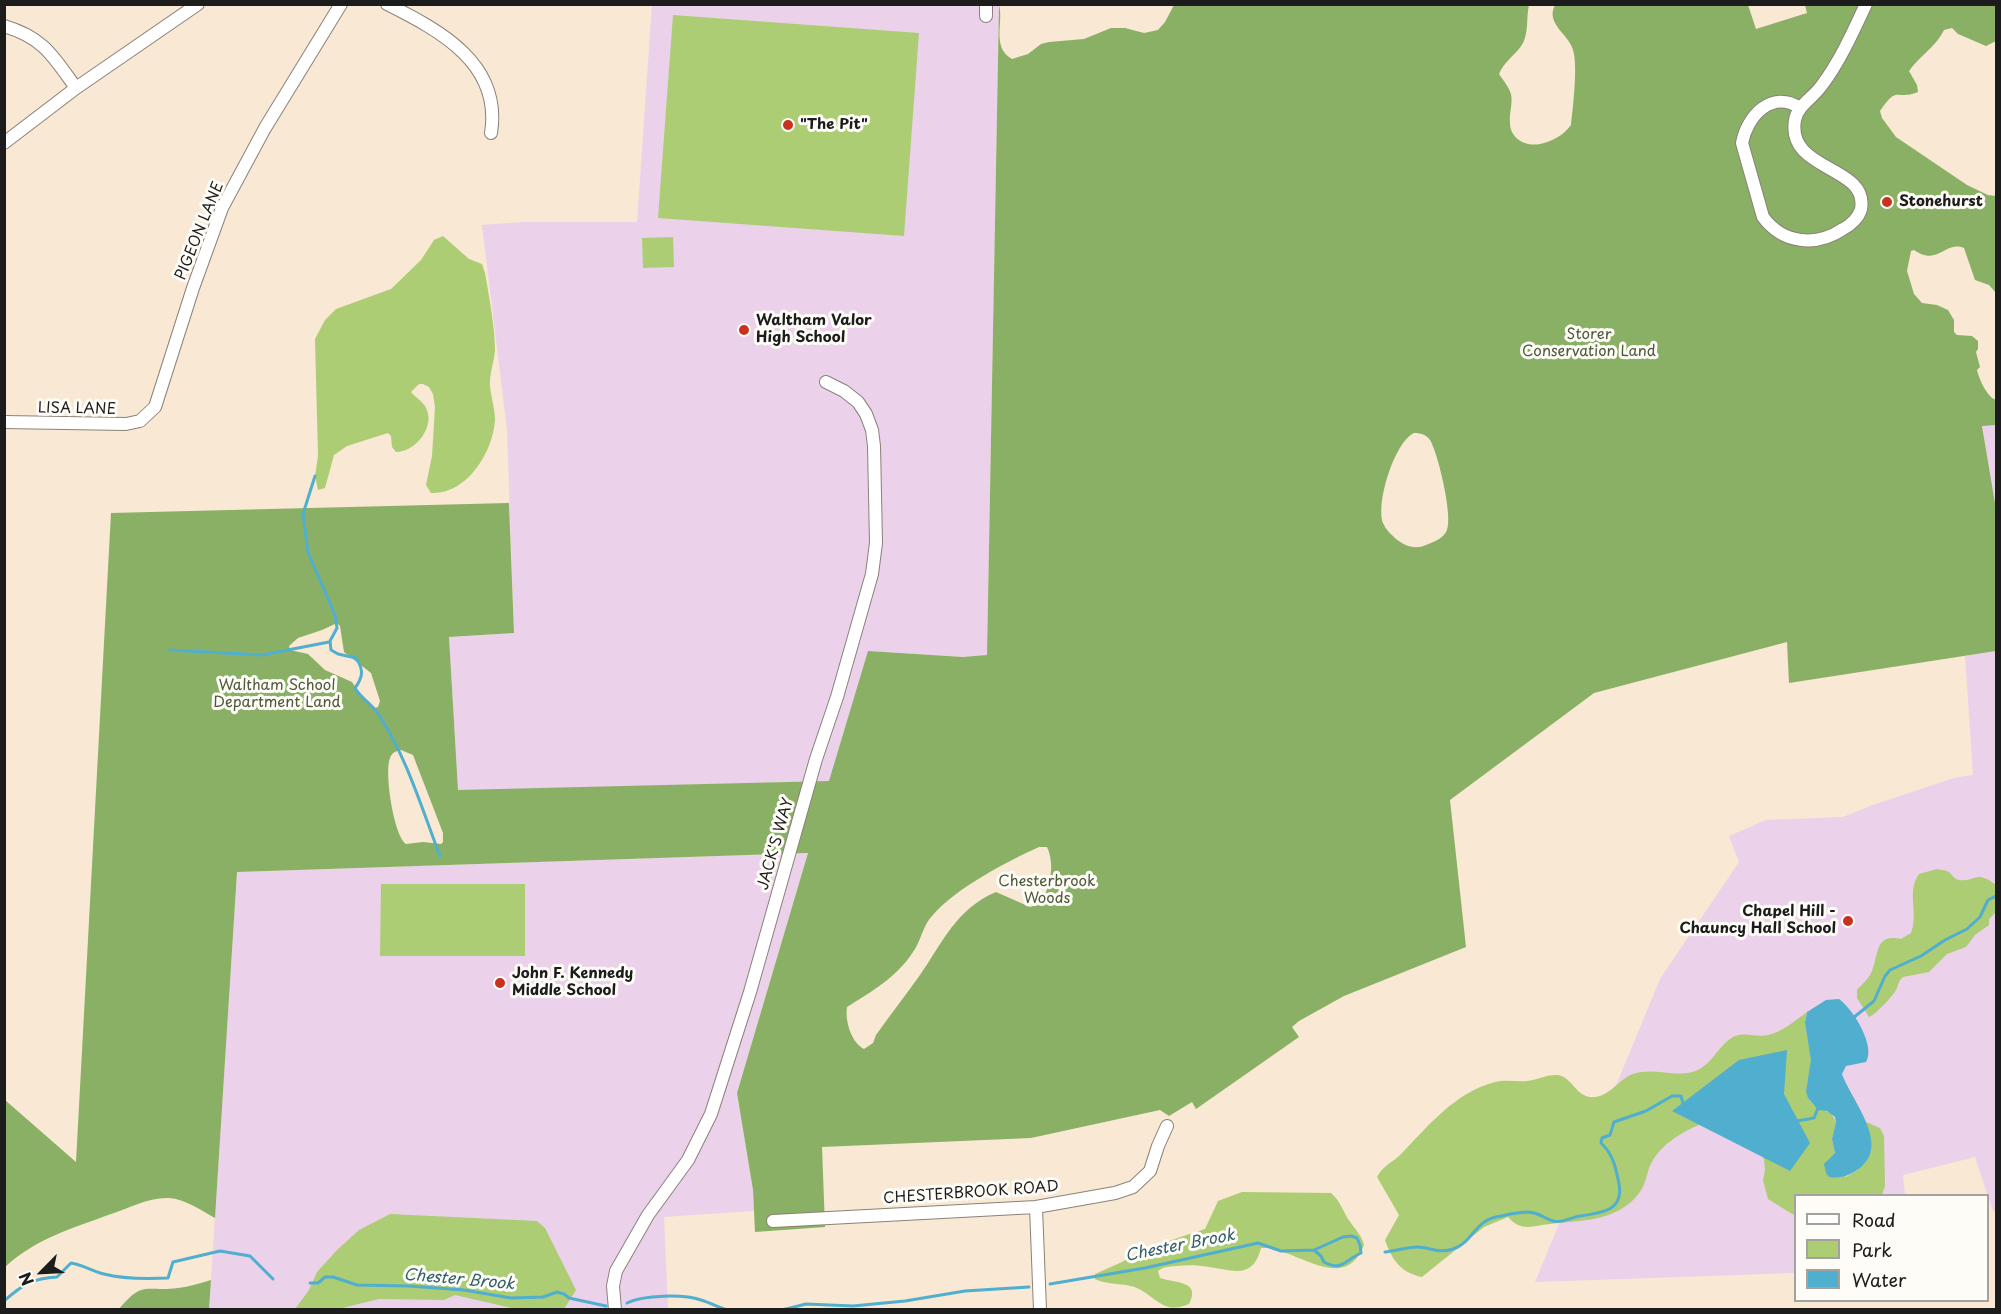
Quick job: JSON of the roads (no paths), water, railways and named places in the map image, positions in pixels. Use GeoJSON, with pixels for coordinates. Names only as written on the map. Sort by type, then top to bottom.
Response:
{"type":"FeatureCollection","features":[{"type":"Feature","properties":{"kind":"street"},"geometry":{"type":"LineString","coordinates":[[4,143],[76,88],[198,4]]}},
{"type":"Feature","properties":{"kind":"street","name":"PIGEON LANE"},"geometry":{"type":"LineString","coordinates":[[147,417],[158,399],[193,288],[222,208],[265,128],[341,4]]}},
{"type":"Feature","properties":{"kind":"street"},"geometry":{"type":"LineString","coordinates":[[387,4],[444,36],[475,66],[485,82],[491,99],[494,116],[491,134]]}},
{"type":"Feature","properties":{"kind":"street"},"geometry":{"type":"LineString","coordinates":[[1800,108],[1791,102],[1780,100],[1769,104],[1750,121],[1744,132],[1742,143],[1763,217],[1770,227],[1784,236],[1800,241],[1819,241],[1836,234],[1856,218],[1861,208],[1859,196],[1853,184],[1843,176],[1803,152],[1797,142],[1794,129],[1795,118],[1800,108],[1816,94],[1830,75],[1866,4]]}},
{"type":"Feature","properties":{"kind":"street"},"geometry":{"type":"LineString","coordinates":[[4,26],[37,39],[76,88]]}},
{"type":"Feature","properties":{"kind":"street","name":"JACK'S WAY"},"geometry":{"type":"LineString","coordinates":[[615,1310],[613,1286],[616,1271],[648,1215],[688,1160],[711,1114],[732,1052],[816,759],[837,697],[873,566],[876,543],[876,491],[872,430],[858,402],[844,391],[826,382]]}},
{"type":"Feature","properties":{"kind":"street","name":"LISA LANE"},"geometry":{"type":"LineString","coordinates":[[4,422],[126,424],[147,417]]}},
{"type":"Feature","properties":{"kind":"street","name":"CHESTERBROOK ROAD"},"geometry":{"type":"LineString","coordinates":[[773,1221],[1036,1207],[1115,1193],[1133,1187],[1150,1171],[1167,1126]]}},
{"type":"Feature","properties":{"kind":"street"},"geometry":{"type":"LineString","coordinates":[[1036,1207],[1040,1310]]}},
{"type":"Feature","properties":{"kind":"water"},"geometry":{"type":"Polygon","coordinates":[[[1839,999],[1851,1011],[1866,1038],[1868,1055],[1866,1062],[1846,1066],[1842,1074],[1866,1122],[1872,1147],[1868,1158],[1853,1173],[1846,1176],[1829,1177],[1824,1164],[1835,1153],[1832,1139],[1836,1122],[1835,1117],[1827,1111],[1818,1110],[1808,1098],[1806,1091],[1811,1060],[1805,1023],[1807,1012],[1826,1000],[1839,999]]]}},
{"type":"Feature","properties":{"kind":"water"},"geometry":{"type":"Polygon","coordinates":[[[1787,1050],[1784,1094],[1810,1143],[1790,1171],[1672,1111],[1739,1060],[1787,1050]]]}},
{"type":"Feature","properties":{"kind":"waterway"},"geometry":{"type":"LineString","coordinates":[[315,476],[303,514],[308,552],[335,615],[337,628],[330,641],[331,650],[356,658],[359,662],[362,673],[355,688],[376,711],[389,731],[413,784],[440,856]]}},
{"type":"Feature","properties":{"kind":"waterway"},"geometry":{"type":"LineString","coordinates":[[170,650],[262,655],[329,642]]}},
{"type":"Feature","properties":{"kind":"waterway","name":"Chester Brook"},"geometry":{"type":"LineString","coordinates":[[1853,1018],[1874,1001],[1890,970],[1921,956],[1967,929],[1980,917],[1988,900],[1996,896]]}},
{"type":"Feature","properties":{"kind":"waterway","name":"Chester Brook"},"geometry":{"type":"LineString","coordinates":[[1385,1252],[1417,1247],[1438,1251],[1453,1249],[1465,1242],[1478,1227],[1489,1219],[1512,1214],[1524,1212],[1539,1214],[1559,1222],[1603,1212],[1614,1205],[1620,1193],[1615,1167],[1601,1143],[1602,1138],[1610,1135],[1614,1122],[1646,1111],[1672,1096],[1681,1096],[1684,1107]]}},
{"type":"Feature","properties":{"kind":"waterway","name":"Chester Brook"},"geometry":{"type":"LineString","coordinates":[[1797,1121],[1814,1118],[1818,1108]]}},
{"type":"Feature","properties":{"kind":"waterway","name":"Chester Brook"},"geometry":{"type":"LineString","coordinates":[[1050,1284],[1145,1268],[1258,1243],[1281,1251],[1314,1250],[1343,1237],[1351,1236],[1357,1238],[1361,1253],[1335,1266],[1324,1262],[1314,1250]]}},
{"type":"Feature","properties":{"kind":"waterway","name":"Chester Brook"},"geometry":{"type":"LineString","coordinates":[[4,1301],[28,1283],[57,1277],[71,1263],[119,1277],[168,1278],[173,1262],[220,1251],[250,1256],[273,1279]]}},
{"type":"Feature","properties":{"kind":"waterway","name":"Chester Brook"},"geometry":{"type":"LineString","coordinates":[[310,1283],[318,1283],[325,1277],[333,1277],[357,1285],[464,1290],[511,1298],[543,1297],[557,1292],[569,1298],[606,1306]]}},
{"type":"Feature","properties":{"kind":"waterway","name":"Chester Brook"},"geometry":{"type":"LineString","coordinates":[[782,1310],[806,1304],[853,1306],[905,1301],[965,1291],[1029,1287]]}},
{"type":"Feature","properties":{"kind":"waterway","name":"Chester Brook"},"geometry":{"type":"LineString","coordinates":[[627,1303],[653,1297],[685,1297],[728,1310]]}},
{"type":"Feature","properties":{"kind":"place","name":"\"The Pit\""},"geometry":{"type":"Point","coordinates":[788,125]}},
{"type":"Feature","properties":{"kind":"place","name":"Stonehurst"},"geometry":{"type":"Point","coordinates":[1887,202]}},
{"type":"Feature","properties":{"kind":"place","name":"Waltham Valor High School"},"geometry":{"type":"Point","coordinates":[744,330]}},
{"type":"Feature","properties":{"kind":"place","name":"Chapel Hill - Chauncy Hall School"},"geometry":{"type":"Point","coordinates":[1848,921]}},
{"type":"Feature","properties":{"kind":"place","name":"John F. Kennedy Middle School"},"geometry":{"type":"Point","coordinates":[500,983]}},
{"type":"Feature","properties":{"kind":"park label","name":"Storer Conservation Land"},"geometry":{"type":"Point","coordinates":[1589,344]}},
{"type":"Feature","properties":{"kind":"park label","name":"Waltham School Department Land"},"geometry":{"type":"Point","coordinates":[277,694]}},
{"type":"Feature","properties":{"kind":"park label","name":"Chesterbrook Woods"},"geometry":{"type":"Point","coordinates":[1047,890]}}]}
